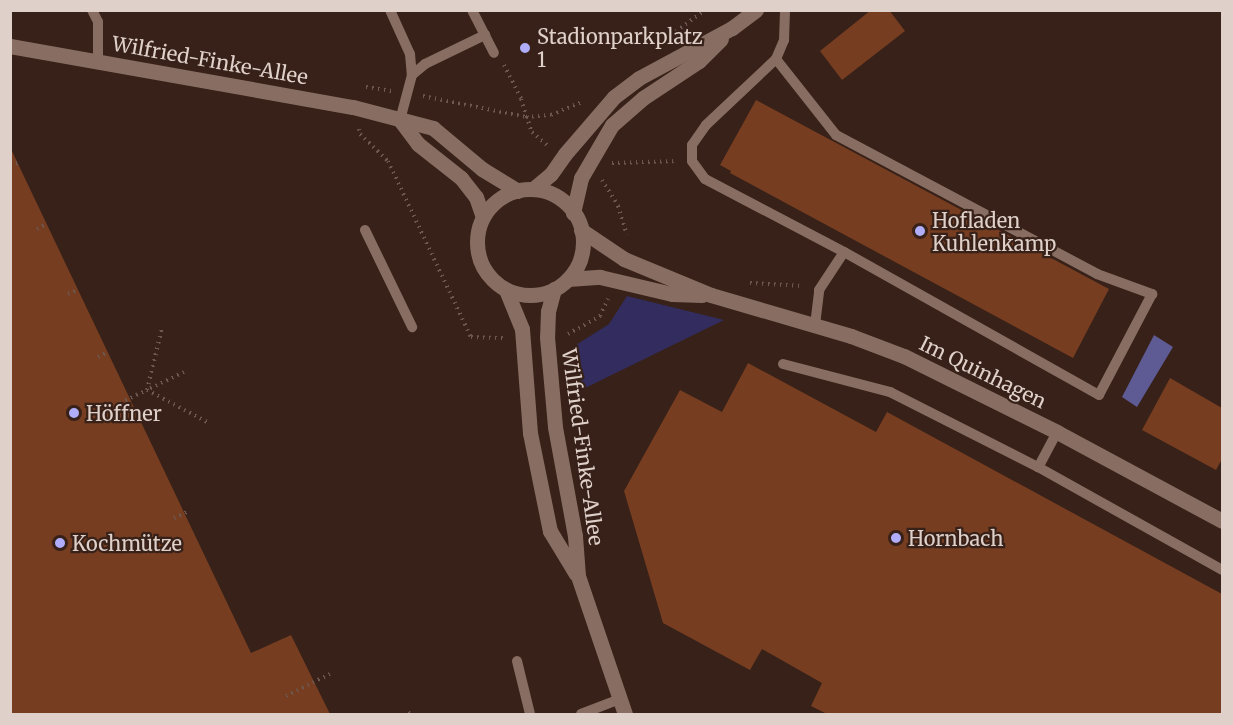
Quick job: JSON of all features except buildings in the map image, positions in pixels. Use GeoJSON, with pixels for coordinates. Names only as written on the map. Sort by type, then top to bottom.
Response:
{"type":"FeatureCollection","features":[{"type":"Feature","properties":{"kind":"street"},"geometry":{"type":"LineString","coordinates":[[573,213],[576,193],[587,165],[612,125],[643,98],[699,61],[732,28],[756,10]]}},
{"type":"Feature","properties":{"kind":"street"},"geometry":{"type":"LineString","coordinates":[[525,190],[552,194],[573,213],[581,230],[582,252],[576,268],[568,279],[555,289],[533,295],[506,290],[489,276],[480,259],[477,235],[483,217],[499,199],[525,190],[551,174],[565,154],[614,97],[639,78],[732,28]]}},
{"type":"Feature","properties":{"kind":"street","name":"Wilfried-Finke-Allee"},"geometry":{"type":"LineString","coordinates":[[10,46],[353,107],[433,128],[482,169],[525,190]]}},
{"type":"Feature","properties":{"kind":"street"},"geometry":{"type":"LineString","coordinates":[[400,120],[418,144],[461,178],[476,197],[483,217]]}},
{"type":"Feature","properties":{"kind":"street","name":"Im Quinhagen"},"geometry":{"type":"LineString","coordinates":[[581,230],[624,259],[711,295],[815,325],[896,353],[1057,432],[1222,521]]}},
{"type":"Feature","properties":{"kind":"street","name":"Im Quinhagen"},"geometry":{"type":"LineString","coordinates":[[568,279],[593,277],[617,280],[672,294],[711,295]]}},
{"type":"Feature","properties":{"kind":"street","name":"Wilfried-Finke-Allee"},"geometry":{"type":"LineString","coordinates":[[555,289],[548,311],[547,337],[555,427],[575,536],[578,576]]}},
{"type":"Feature","properties":{"kind":"street","name":"Wilfried-Finke-Allee"},"geometry":{"type":"LineString","coordinates":[[506,290],[522,329],[530,433],[550,531],[578,576],[625,714]]}},
{"type":"Feature","properties":{"kind":"lane"},"geometry":{"type":"LineString","coordinates":[[92,10],[98,22],[98,62]]}},
{"type":"Feature","properties":{"kind":"lane"},"geometry":{"type":"LineString","coordinates":[[390,10],[410,54],[412,75],[400,120]]}},
{"type":"Feature","properties":{"kind":"lane"},"geometry":{"type":"LineString","coordinates":[[472,10],[494,53]]}},
{"type":"Feature","properties":{"kind":"lane"},"geometry":{"type":"LineString","coordinates":[[776,59],[836,135],[1097,274],[1152,294],[1099,394],[844,252],[705,179],[692,161],[692,145],[706,125],[776,59],[784,40],[785,10]]}},
{"type":"Feature","properties":{"kind":"lane"},"geometry":{"type":"LineString","coordinates":[[412,75],[425,64],[484,35]]}},
{"type":"Feature","properties":{"kind":"lane"},"geometry":{"type":"LineString","coordinates":[[365,230],[412,327]]}},
{"type":"Feature","properties":{"kind":"lane"},"geometry":{"type":"LineString","coordinates":[[815,325],[819,290],[844,252]]}},
{"type":"Feature","properties":{"kind":"lane"},"geometry":{"type":"LineString","coordinates":[[783,364],[890,392],[1038,467],[1222,570]]}},
{"type":"Feature","properties":{"kind":"lane"},"geometry":{"type":"LineString","coordinates":[[1038,467],[1057,432]]}},
{"type":"Feature","properties":{"kind":"lane"},"geometry":{"type":"LineString","coordinates":[[517,661],[530,714]]}},
{"type":"Feature","properties":{"kind":"lane"},"geometry":{"type":"LineString","coordinates":[[581,714],[620,699]]}},
{"type":"Feature","properties":{"kind":"path"},"geometry":{"type":"LineString","coordinates":[[666,39],[705,10]]}},
{"type":"Feature","properties":{"kind":"path"},"geometry":{"type":"LineString","coordinates":[[494,53],[511,76],[532,132],[544,145],[565,154]]}},
{"type":"Feature","properties":{"kind":"path"},"geometry":{"type":"LineString","coordinates":[[354,85],[407,93],[526,117],[550,115],[579,104],[586,98]]}},
{"type":"Feature","properties":{"kind":"path"},"geometry":{"type":"LineString","coordinates":[[353,107],[360,134],[388,161],[471,337]]}},
{"type":"Feature","properties":{"kind":"path"},"geometry":{"type":"LineString","coordinates":[[606,164],[692,161]]}},
{"type":"Feature","properties":{"kind":"path"},"geometry":{"type":"LineString","coordinates":[[10,165],[21,162]]}},
{"type":"Feature","properties":{"kind":"path"},"geometry":{"type":"LineString","coordinates":[[587,165],[603,180],[612,195],[628,238]]}},
{"type":"Feature","properties":{"kind":"path"},"geometry":{"type":"LineString","coordinates":[[37,229],[46,224]]}},
{"type":"Feature","properties":{"kind":"path"},"geometry":{"type":"LineString","coordinates":[[565,336],[600,316],[617,280]]}},
{"type":"Feature","properties":{"kind":"path"},"geometry":{"type":"LineString","coordinates":[[741,282],[767,285],[794,283],[819,290]]}},
{"type":"Feature","properties":{"kind":"path"},"geometry":{"type":"LineString","coordinates":[[68,294],[77,290]]}},
{"type":"Feature","properties":{"kind":"path"},"geometry":{"type":"LineString","coordinates":[[147,390],[162,328]]}},
{"type":"Feature","properties":{"kind":"path"},"geometry":{"type":"LineString","coordinates":[[98,357],[106,353]]}},
{"type":"Feature","properties":{"kind":"path"},"geometry":{"type":"LineString","coordinates":[[120,404],[184,372]]}},
{"type":"Feature","properties":{"kind":"path"},"geometry":{"type":"LineString","coordinates":[[147,390],[209,423]]}},
{"type":"Feature","properties":{"kind":"path"},"geometry":{"type":"LineString","coordinates":[[174,518],[187,512]]}},
{"type":"Feature","properties":{"kind":"path"},"geometry":{"type":"LineString","coordinates":[[286,696],[330,674]]}},
{"type":"Feature","properties":{"kind":"shaded area"},"geometry":{"type":"Polygon","coordinates":[[[627,296],[724,320],[581,390],[576,345],[609,324],[627,296]]]}},
{"type":"Feature","properties":{"kind":"shaded area"},"geometry":{"type":"Polygon","coordinates":[[[1154,335],[1173,347],[1137,407],[1122,397],[1154,335]]]}},
{"type":"Feature","properties":{"kind":"place","name":"Stadionparkplatz 1"},"geometry":{"type":"Point","coordinates":[525,48]}},
{"type":"Feature","properties":{"kind":"place","name":"Hofladen Kuhlenkamp"},"geometry":{"type":"Point","coordinates":[920,231]}},
{"type":"Feature","properties":{"kind":"place","name":"Höffner"},"geometry":{"type":"Point","coordinates":[74,413]}},
{"type":"Feature","properties":{"kind":"place","name":"Hornbach"},"geometry":{"type":"Point","coordinates":[896,538]}},
{"type":"Feature","properties":{"kind":"place","name":"Kochmütze"},"geometry":{"type":"Point","coordinates":[60,543]}}]}
